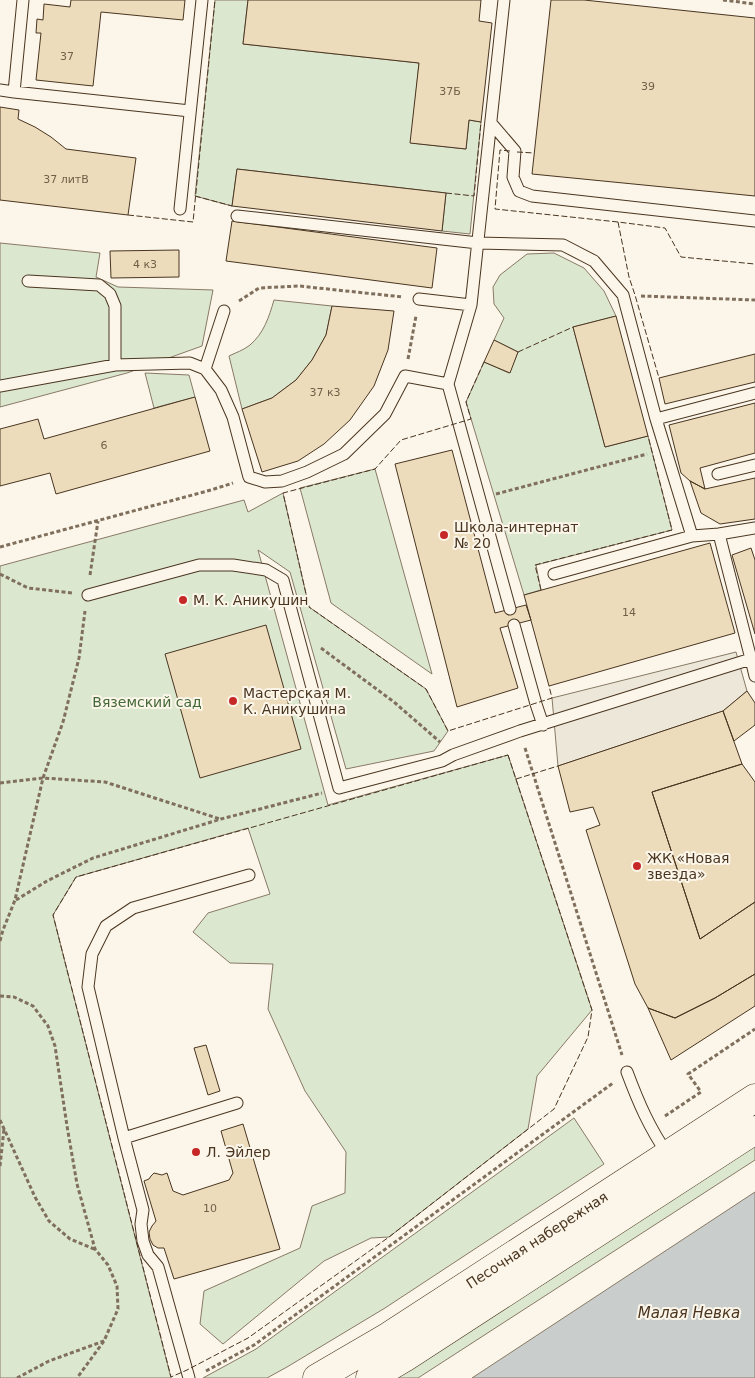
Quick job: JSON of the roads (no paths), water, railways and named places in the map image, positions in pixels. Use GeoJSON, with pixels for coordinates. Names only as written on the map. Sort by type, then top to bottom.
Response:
{"type":"FeatureCollection","features":[{"type":"Feature","properties":{"kind":"main road","name":"Песочная набережная"},"geometry":{"type":"LineString","coordinates":[[317,1378],[389,1336],[755,1098]]}},
{"type":"Feature","properties":{"kind":"main road","name":"Песочная набережная"},"geometry":{"type":"LineString","coordinates":[[370,1378],[755,1130]]}},
{"type":"Feature","properties":{"kind":"lane"},"geometry":{"type":"LineString","coordinates":[[14,92],[23,0]]}},
{"type":"Feature","properties":{"kind":"lane"},"geometry":{"type":"LineString","coordinates":[[180,210],[202,0]]}},
{"type":"Feature","properties":{"kind":"lane"},"geometry":{"type":"LineString","coordinates":[[504,0],[471,304],[448,384],[510,609]]}},
{"type":"Feature","properties":{"kind":"lane"},"geometry":{"type":"LineString","coordinates":[[0,90],[190,111]]}},
{"type":"Feature","properties":{"kind":"lane"},"geometry":{"type":"LineString","coordinates":[[491,123],[515,152],[513,178],[518,191],[532,196],[755,221]]}},
{"type":"Feature","properties":{"kind":"lane"},"geometry":{"type":"LineString","coordinates":[[237,216],[478,243],[563,245],[594,261],[623,295],[656,419],[692,536]]}},
{"type":"Feature","properties":{"kind":"lane"},"geometry":{"type":"LineString","coordinates":[[28,281],[98,285],[110,294],[115,306],[115,365]]}},
{"type":"Feature","properties":{"kind":"lane"},"geometry":{"type":"LineString","coordinates":[[420,299],[471,304]]}},
{"type":"Feature","properties":{"kind":"lane"},"geometry":{"type":"LineString","coordinates":[[205,369],[224,311]]}},
{"type":"Feature","properties":{"kind":"lane"},"geometry":{"type":"LineString","coordinates":[[0,386],[115,365],[190,364],[205,369],[221,390],[233,417],[249,478],[265,482],[282,481],[307,472],[344,454],[386,414],[405,376],[448,384]]}},
{"type":"Feature","properties":{"kind":"lane"},"geometry":{"type":"LineString","coordinates":[[656,419],[755,393]]}},
{"type":"Feature","properties":{"kind":"lane"},"geometry":{"type":"LineString","coordinates":[[718,474],[755,465]]}},
{"type":"Feature","properties":{"kind":"lane"},"geometry":{"type":"LineString","coordinates":[[554,574],[692,536],[755,528]]}},
{"type":"Feature","properties":{"kind":"lane"},"geometry":{"type":"LineString","coordinates":[[719,534],[755,676]]}},
{"type":"Feature","properties":{"kind":"lane"},"geometry":{"type":"LineString","coordinates":[[88,594],[198,565],[233,565],[266,570],[283,580],[339,788],[442,761],[453,755],[520,731],[751,659]]}},
{"type":"Feature","properties":{"kind":"lane"},"geometry":{"type":"LineString","coordinates":[[514,625],[543,725]]}},
{"type":"Feature","properties":{"kind":"lane"},"geometry":{"type":"LineString","coordinates":[[194,1376],[158,1267],[148,1255],[142,1241],[141,1224],[143,1210],[88,987],[92,954],[106,926],[133,908],[249,875]]}},
{"type":"Feature","properties":{"kind":"lane"},"geometry":{"type":"LineString","coordinates":[[627,1072],[650,1127],[668,1155]]}},
{"type":"Feature","properties":{"kind":"lane"},"geometry":{"type":"LineString","coordinates":[[124,1138],[237,1103]]}},
{"type":"Feature","properties":{"kind":"water","name":"Малая Невка"},"geometry":{"type":"Polygon","coordinates":[[[755,1192],[755,1378],[472,1378],[755,1192]]]}},
{"type":"Feature","properties":{"kind":"place","name":"Школа-интернат № 20"},"geometry":{"type":"Point","coordinates":[444,535]}},
{"type":"Feature","properties":{"kind":"place","name":"М. К. Аникушин"},"geometry":{"type":"Point","coordinates":[183,600]}},
{"type":"Feature","properties":{"kind":"place","name":"Мастерская М. К. Аникушина"},"geometry":{"type":"Point","coordinates":[233,701]}},
{"type":"Feature","properties":{"kind":"place","name":"ЖК «Новая звезда»"},"geometry":{"type":"Point","coordinates":[637,866]}},
{"type":"Feature","properties":{"kind":"place","name":"Л. Эйлер"},"geometry":{"type":"Point","coordinates":[196,1152]}},
{"type":"Feature","properties":{"kind":"park label","name":"Вяземский сад"},"geometry":{"type":"Point","coordinates":[147,702]}}]}
